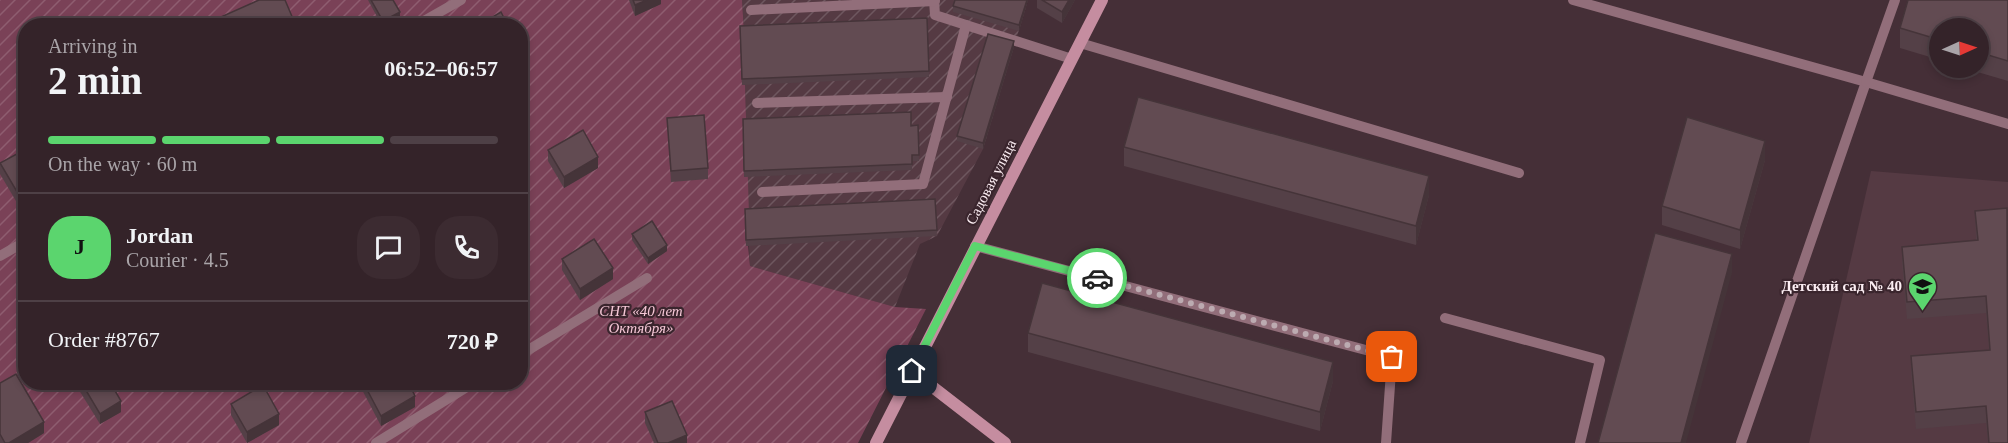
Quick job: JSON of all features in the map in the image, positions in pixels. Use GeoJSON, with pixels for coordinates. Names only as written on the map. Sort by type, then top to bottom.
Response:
{"type":"FeatureCollection","features":[{"type":"Feature","properties":{"kind":"street","name":"Садовая улица"},"geometry":{"type":"LineString","coordinates":[[876,443],[1102,0]]}},
{"type":"Feature","properties":{"kind":"street"},"geometry":{"type":"LineString","coordinates":[[912,371],[1005,443]]}},
{"type":"Feature","properties":{"kind":"lane"},"geometry":{"type":"LineString","coordinates":[[429,18],[461,0]]}},
{"type":"Feature","properties":{"kind":"lane"},"geometry":{"type":"LineString","coordinates":[[1573,0],[2008,124]]}},
{"type":"Feature","properties":{"kind":"lane"},"geometry":{"type":"LineString","coordinates":[[1741,443],[1896,0]]}},
{"type":"Feature","properties":{"kind":"lane"},"geometry":{"type":"LineString","coordinates":[[751,10],[934,1],[935,15],[1072,59]]}},
{"type":"Feature","properties":{"kind":"lane"},"geometry":{"type":"LineString","coordinates":[[762,192],[922,184],[966,25]]}},
{"type":"Feature","properties":{"kind":"lane"},"geometry":{"type":"LineString","coordinates":[[1080,43],[1520,172]]}},
{"type":"Feature","properties":{"kind":"lane"},"geometry":{"type":"LineString","coordinates":[[757,103],[946,97]]}},
{"type":"Feature","properties":{"kind":"lane"},"geometry":{"type":"LineString","coordinates":[[0,256],[18,246]]}},
{"type":"Feature","properties":{"kind":"lane"},"geometry":{"type":"LineString","coordinates":[[975,246],[1392,357],[1386,443]]}},
{"type":"Feature","properties":{"kind":"lane"},"geometry":{"type":"LineString","coordinates":[[528,350],[647,278]]}},
{"type":"Feature","properties":{"kind":"lane"},"geometry":{"type":"LineString","coordinates":[[1445,318],[1600,360],[1580,443]]}},
{"type":"Feature","properties":{"kind":"lane"},"geometry":{"type":"LineString","coordinates":[[376,443],[462,390]]}},
{"type":"Feature","properties":{"kind":"shaded area"},"geometry":{"type":"Polygon","coordinates":[[[742,0],[1028,0],[983,149],[937,236],[920,244],[895,307],[750,266],[749,246],[746,246],[745,215],[745,85],[742,85],[740,32],[744,31],[742,0]]]}},
{"type":"Feature","properties":{"kind":"shaded area","name":"Детский сад № 40"},"geometry":{"type":"Polygon","coordinates":[[[1871,171],[2008,182],[2008,443],[1809,443],[1871,171]]]}},
{"type":"Feature","properties":{"kind":"green space","name":"СНТ «40 лет Октября»"},"geometry":{"type":"Polygon","coordinates":[[[0,0],[742,0],[744,32],[740,32],[742,84],[745,85],[749,215],[745,215],[746,246],[748,246],[750,266],[895,307],[926,309],[858,443],[0,443],[0,0]]]}},
{"type":"Feature","properties":{"kind":"building"},"geometry":{"type":"Polygon","coordinates":[[[259,0],[285,0],[293,18],[218,18],[259,0]]]}},
{"type":"Feature","properties":{"kind":"building"},"geometry":{"type":"Polygon","coordinates":[[[371,0],[393,0],[400,12],[389,18],[381,18],[371,0]]]}},
{"type":"Feature","properties":{"kind":"building"},"geometry":{"type":"Polygon","coordinates":[[[633,0],[647,0],[635,5],[633,0]]]}},
{"type":"Feature","properties":{"kind":"building"},"geometry":{"type":"Polygon","coordinates":[[[955,0],[1027,0],[1019,25],[953,6],[955,0]]]}},
{"type":"Feature","properties":{"kind":"building"},"geometry":{"type":"Polygon","coordinates":[[[1042,0],[1069,0],[1062,12],[1042,0]]]}},
{"type":"Feature","properties":{"kind":"building"},"geometry":{"type":"Polygon","coordinates":[[[1908,0],[2008,0],[2008,61],[1989,55],[1989,18],[1929,18],[1929,37],[1900,28],[1908,0]]]}},
{"type":"Feature","properties":{"kind":"building"},"geometry":{"type":"Polygon","coordinates":[[[501,12],[504,18],[491,18],[501,12]]]}},
{"type":"Feature","properties":{"kind":"building"},"geometry":{"type":"Polygon","coordinates":[[[927,18],[929,71],[742,79],[740,26],[927,18]]]}},
{"type":"Feature","properties":{"kind":"building"},"geometry":{"type":"Polygon","coordinates":[[[988,34],[1014,41],[983,143],[957,136],[988,34]]]}},
{"type":"Feature","properties":{"kind":"building"},"geometry":{"type":"Polygon","coordinates":[[[1138,97],[1429,176],[1416,226],[1124,147],[1138,97]]]}},
{"type":"Feature","properties":{"kind":"building"},"geometry":{"type":"Polygon","coordinates":[[[911,112],[911,126],[918,125],[919,155],[912,155],[912,164],[744,171],[743,119],[911,112]]]}},
{"type":"Feature","properties":{"kind":"building"},"geometry":{"type":"Polygon","coordinates":[[[704,115],[708,168],[671,171],[667,118],[704,115]]]}},
{"type":"Feature","properties":{"kind":"building"},"geometry":{"type":"Polygon","coordinates":[[[1687,117],[1765,141],[1740,230],[1662,206],[1687,117]]]}},
{"type":"Feature","properties":{"kind":"building"},"geometry":{"type":"Polygon","coordinates":[[[583,130],[598,157],[564,177],[548,150],[583,130]]]}},
{"type":"Feature","properties":{"kind":"building"},"geometry":{"type":"Polygon","coordinates":[[[18,153],[18,193],[0,163],[18,153]]]}},
{"type":"Feature","properties":{"kind":"building"},"geometry":{"type":"Polygon","coordinates":[[[935,199],[937,230],[746,240],[745,209],[935,199]]]}},
{"type":"Feature","properties":{"kind":"building"},"geometry":{"type":"Polygon","coordinates":[[[2007,208],[2008,443],[1989,443],[1986,406],[1916,412],[1911,356],[1990,350],[1986,296],[1907,302],[1902,247],[1978,240],[1975,211],[2007,208]]]}},
{"type":"Feature","properties":{"kind":"building"},"geometry":{"type":"Polygon","coordinates":[[[652,221],[667,245],[648,258],[632,234],[652,221]]]}},
{"type":"Feature","properties":{"kind":"building"},"geometry":{"type":"Polygon","coordinates":[[[1655,233],[1732,254],[1681,443],[1598,443],[1655,233]]]}},
{"type":"Feature","properties":{"kind":"building"},"geometry":{"type":"Polygon","coordinates":[[[594,239],[613,268],[580,289],[562,259],[594,239]]]}},
{"type":"Feature","properties":{"kind":"building"},"geometry":{"type":"Polygon","coordinates":[[[1042,283],[1333,362],[1320,412],[1028,333],[1042,283]]]}},
{"type":"Feature","properties":{"kind":"building"},"geometry":{"type":"Polygon","coordinates":[[[16,374],[18,390],[25,390],[44,422],[9,443],[5,443],[0,434],[0,383],[16,374]]]}},
{"type":"Feature","properties":{"kind":"building"},"geometry":{"type":"Polygon","coordinates":[[[86,390],[115,390],[121,401],[100,414],[86,390]]]}},
{"type":"Feature","properties":{"kind":"building"},"geometry":{"type":"Polygon","coordinates":[[[255,390],[266,390],[279,414],[247,432],[231,404],[255,390]]]}},
{"type":"Feature","properties":{"kind":"building"},"geometry":{"type":"Polygon","coordinates":[[[367,390],[412,390],[415,396],[381,416],[367,390]]]}},
{"type":"Feature","properties":{"kind":"building"},"geometry":{"type":"Polygon","coordinates":[[[672,401],[687,435],[668,443],[658,443],[645,412],[672,401]]]}},
{"type":"Feature","properties":{"kind":"way so far"},"geometry":{"type":"LineString","coordinates":[[1097,278],[1392,357]]}},
{"type":"Feature","properties":{"kind":"place","name":"Детский сад № 40"},"geometry":{"type":"Point","coordinates":[1923,312]}},
{"type":"Feature","properties":{"kind":"route"},"geometry":{"type":"LineString","coordinates":[[912,371],[975,246],[1097,278]]}}]}
